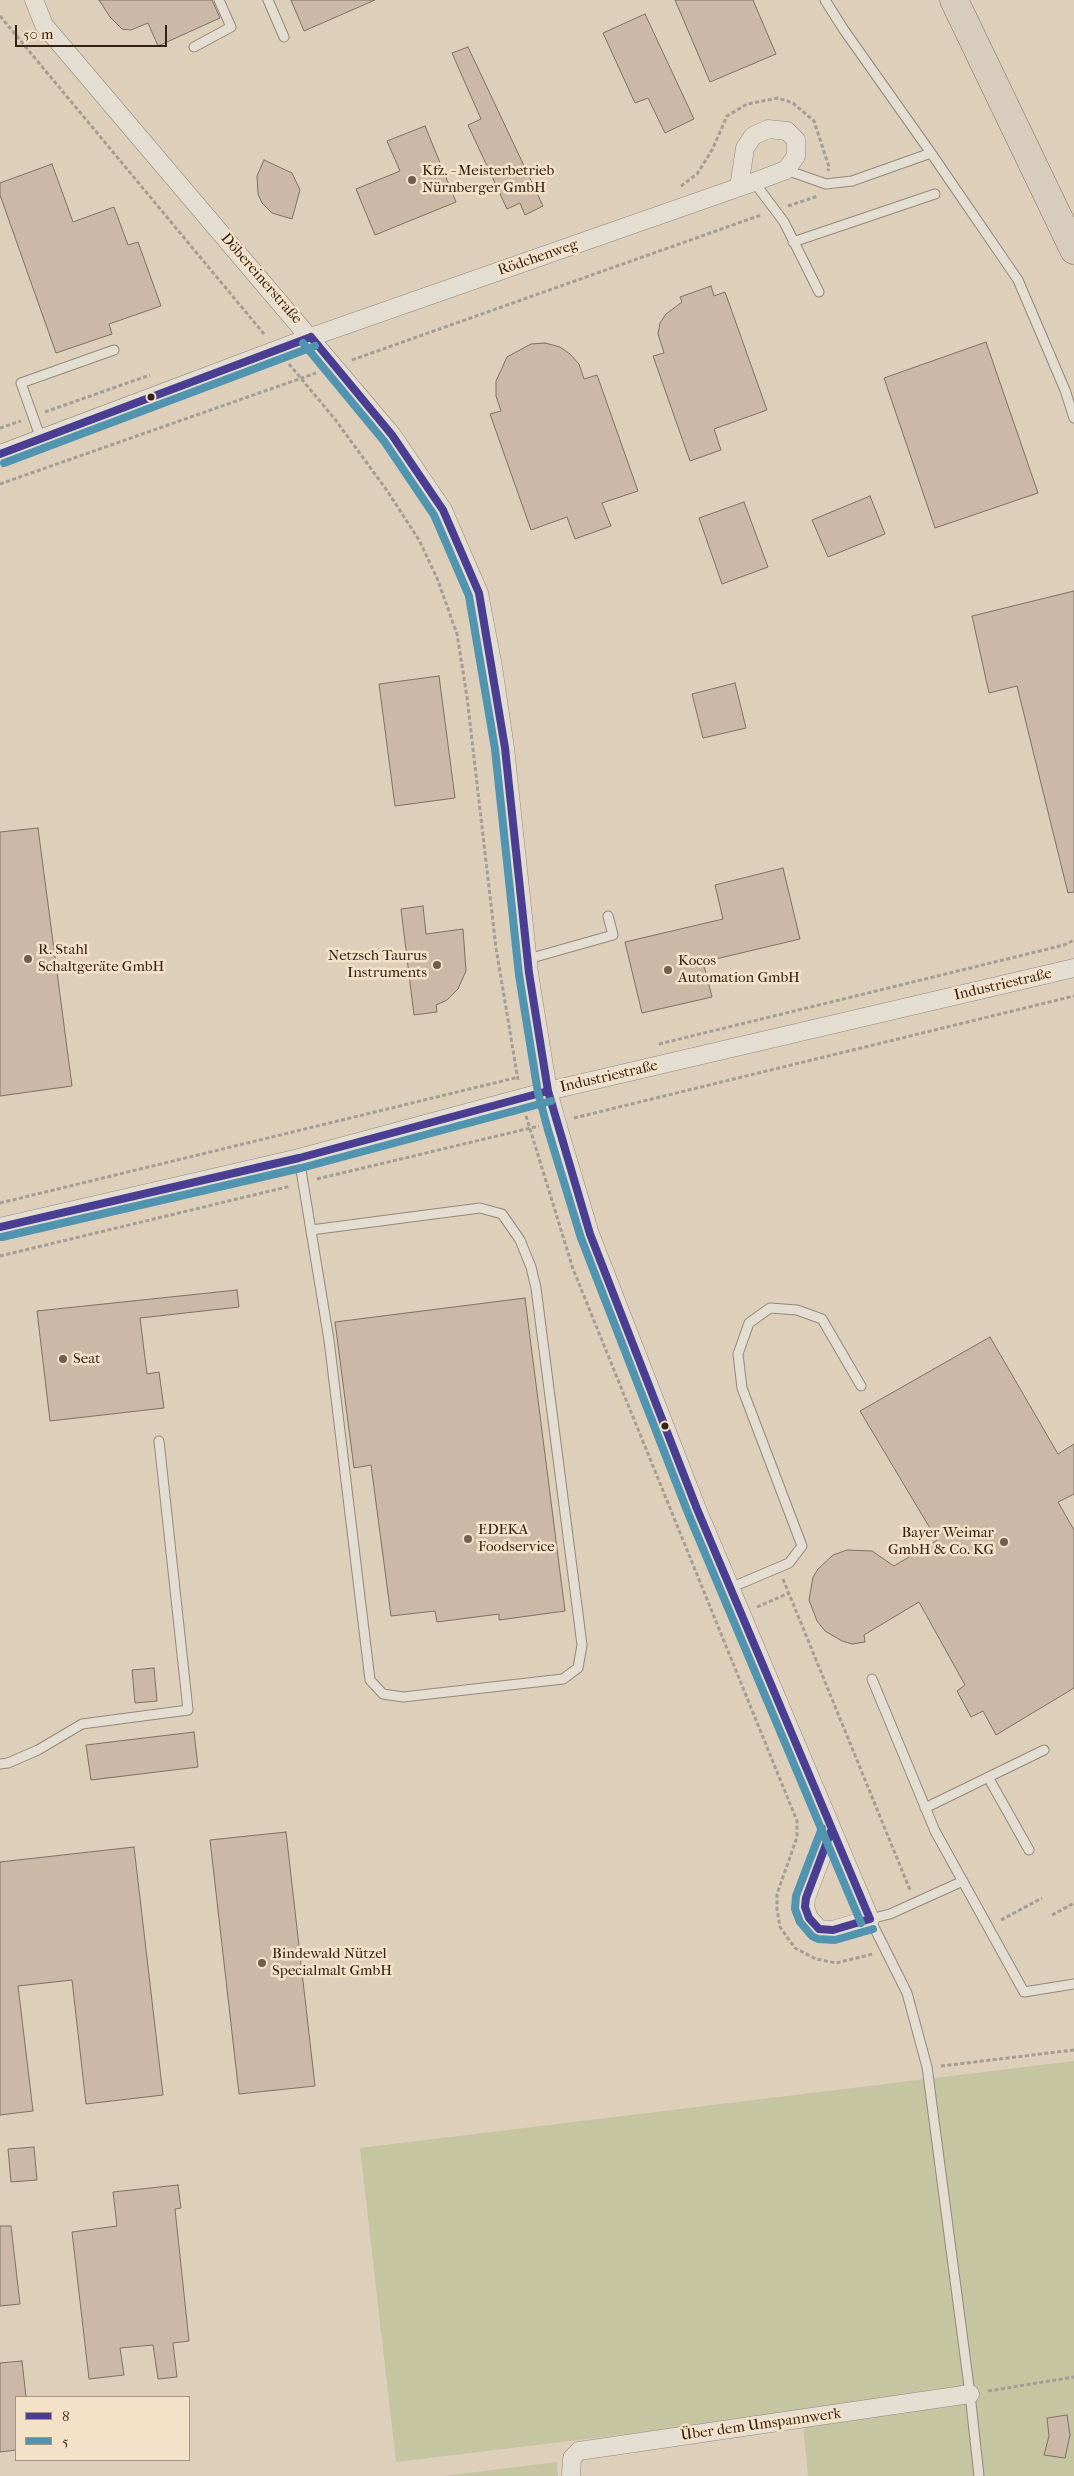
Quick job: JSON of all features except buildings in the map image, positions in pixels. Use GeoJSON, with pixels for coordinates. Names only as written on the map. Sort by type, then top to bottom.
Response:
{"type":"FeatureCollection","features":[{"type":"Feature","properties":{"kind":"main road"},"geometry":{"type":"LineString","coordinates":[[954,0],[1074,250]]}},
{"type":"Feature","properties":{"kind":"street","name":"Döbereinerstraße"},"geometry":{"type":"LineString","coordinates":[[34,0],[44,25],[311,337],[392,435],[444,510],[479,593],[504,748],[528,959],[548,1091],[590,1234],[730,1588],[831,1831],[870,1919]]}},
{"type":"Feature","properties":{"kind":"street"},"geometry":{"type":"LineString","coordinates":[[746,185],[745,148],[752,136],[768,129],[787,131],[796,140],[796,156],[786,170]]}},
{"type":"Feature","properties":{"kind":"street","name":"Rödchenweg"},"geometry":{"type":"LineString","coordinates":[[0,454],[311,337],[786,170]]}},
{"type":"Feature","properties":{"kind":"street","name":"Industriestraße"},"geometry":{"type":"LineString","coordinates":[[0,1227],[299,1158],[548,1091],[1074,968]]}},
{"type":"Feature","properties":{"kind":"street"},"geometry":{"type":"LineString","coordinates":[[831,1831],[806,1898],[805,1907],[809,1918],[819,1929],[833,1930],[870,1919]]}},
{"type":"Feature","properties":{"kind":"street","name":"Über dem Umspannwerk"},"geometry":{"type":"LineString","coordinates":[[571,2476],[572,2458],[579,2451],[970,2394]]}},
{"type":"Feature","properties":{"kind":"lane"},"geometry":{"type":"LineString","coordinates":[[194,47],[231,27],[219,0]]}},
{"type":"Feature","properties":{"kind":"lane"},"geometry":{"type":"LineString","coordinates":[[268,0],[284,38]]}},
{"type":"Feature","properties":{"kind":"lane"},"geometry":{"type":"LineString","coordinates":[[826,0],[844,30],[932,152],[1018,280],[1066,390],[1074,418]]}},
{"type":"Feature","properties":{"kind":"lane"},"geometry":{"type":"LineString","coordinates":[[786,170],[826,184],[852,181],[932,152]]}},
{"type":"Feature","properties":{"kind":"lane"},"geometry":{"type":"LineString","coordinates":[[746,185],[775,211],[784,222],[819,292]]}},
{"type":"Feature","properties":{"kind":"lane"},"geometry":{"type":"LineString","coordinates":[[793,242],[934,194]]}},
{"type":"Feature","properties":{"kind":"lane"},"geometry":{"type":"LineString","coordinates":[[41,439],[21,383],[114,350]]}},
{"type":"Feature","properties":{"kind":"lane"},"geometry":{"type":"LineString","coordinates":[[528,959],[613,935],[608,916]]}},
{"type":"Feature","properties":{"kind":"lane"},"geometry":{"type":"LineString","coordinates":[[299,1158],[329,1340],[370,1680],[383,1694],[402,1698],[563,1679],[578,1668],[582,1645],[536,1288],[520,1240],[502,1214],[480,1208],[311,1230]]}},
{"type":"Feature","properties":{"kind":"lane"},"geometry":{"type":"LineString","coordinates":[[730,1588],[789,1563],[802,1546],[742,1388],[738,1354],[749,1323],[770,1308],[797,1310],[822,1319],[861,1386]]}},
{"type":"Feature","properties":{"kind":"lane"},"geometry":{"type":"LineString","coordinates":[[0,1764],[8,1763],[38,1750],[82,1724],[188,1710],[159,1442]]}},
{"type":"Feature","properties":{"kind":"lane"},"geometry":{"type":"LineString","coordinates":[[872,1679],[935,1831],[1024,1992],[1074,1984]]}},
{"type":"Feature","properties":{"kind":"lane"},"geometry":{"type":"LineString","coordinates":[[925,1808],[1044,1750]]}},
{"type":"Feature","properties":{"kind":"lane"},"geometry":{"type":"LineString","coordinates":[[988,1777],[1029,1850]]}},
{"type":"Feature","properties":{"kind":"lane"},"geometry":{"type":"LineString","coordinates":[[962,1881],[890,1914],[870,1919],[907,1993],[927,2067],[979,2476]]}},
{"type":"Feature","properties":{"kind":"path"},"geometry":{"type":"LineString","coordinates":[[0,16],[264,335]]}},
{"type":"Feature","properties":{"kind":"path"},"geometry":{"type":"LineString","coordinates":[[0,484],[821,195],[826,184],[829,167],[814,121],[793,103],[778,98],[747,104],[727,116],[712,150],[697,174],[674,189]]}},
{"type":"Feature","properties":{"kind":"path"},"geometry":{"type":"LineString","coordinates":[[255,338],[298,323]]}},
{"type":"Feature","properties":{"kind":"path"},"geometry":{"type":"LineString","coordinates":[[277,350],[301,378],[388,492],[419,540],[437,578],[457,634],[467,697],[496,948],[521,1098],[573,1269],[797,1821],[797,1836],[777,1894],[780,1927],[795,1948],[816,1958],[836,1963],[885,1949]]}},
{"type":"Feature","properties":{"kind":"path"},"geometry":{"type":"LineString","coordinates":[[0,428],[153,374]]}},
{"type":"Feature","properties":{"kind":"path"},"geometry":{"type":"LineString","coordinates":[[779,1568],[915,1902]]}},
{"type":"Feature","properties":{"kind":"path"},"geometry":{"type":"LineString","coordinates":[[741,1614],[789,1593]]}},
{"type":"Feature","properties":{"kind":"path"},"geometry":{"type":"LineString","coordinates":[[988,1927],[1042,1898]]}},
{"type":"Feature","properties":{"kind":"path"},"geometry":{"type":"LineString","coordinates":[[1052,1915],[1074,1903]]}},
{"type":"Feature","properties":{"kind":"path"},"geometry":{"type":"LineString","coordinates":[[927,2067],[1074,2050]]}},
{"type":"Feature","properties":{"kind":"path"},"geometry":{"type":"LineString","coordinates":[[970,2394],[1074,2377]]}},
{"type":"Feature","properties":{"kind":"green space"},"geometry":{"type":"Polygon","coordinates":[[[1074,2061],[1074,2476],[808,2476],[802,2413],[396,2462],[360,2148],[1074,2061]]]}},
{"type":"Feature","properties":{"kind":"green space"},"geometry":{"type":"Polygon","coordinates":[[[557,2462],[558,2476],[444,2476],[557,2462]]]}},
{"type":"Feature","properties":{"kind":"transit line","name":"8"},"geometry":{"type":"LineString","coordinates":[[311,337],[392,435],[443,510],[479,593],[505,748],[529,973],[548,1091],[590,1234],[697,1509],[870,1919],[833,1930],[819,1929],[809,1918],[805,1907],[806,1898],[831,1831]]}},
{"type":"Feature","properties":{"kind":"transit line","name":"8"},"geometry":{"type":"LineString","coordinates":[[0,454],[311,337]]}},
{"type":"Feature","properties":{"kind":"transit line","name":"5"},"geometry":{"type":"LineString","coordinates":[[303,343],[384,441],[434,515],[469,596],[495,749],[519,975],[538,1093],[548,1130],[581,1238],[688,1513],[861,1923]]}},
{"type":"Feature","properties":{"kind":"transit line","name":"5"},"geometry":{"type":"LineString","coordinates":[[4,463],[315,346]]}},
{"type":"Feature","properties":{"kind":"transit line","name":"8"},"geometry":{"type":"LineString","coordinates":[[0,1227],[299,1158],[548,1091]]}},
{"type":"Feature","properties":{"kind":"transit line","name":"5"},"geometry":{"type":"LineString","coordinates":[[2,1237],[301,1168],[551,1101]]}},
{"type":"Feature","properties":{"kind":"transit line","name":"5"},"geometry":{"type":"LineString","coordinates":[[822,1828],[796,1896],[795,1909],[800,1922],[812,1936],[818,1939],[835,1940],[873,1929]]}},
{"type":"Feature","properties":{"kind":"place","name":"Kfz. - Meisterbetrieb Nürnberger GmbH"},"geometry":{"type":"Point","coordinates":[412,180]}},
{"type":"Feature","properties":{"kind":"place","name":"R. Stahl Schaltgeräte GmbH"},"geometry":{"type":"Point","coordinates":[28,959]}},
{"type":"Feature","properties":{"kind":"place","name":"Netzsch Taurus Instruments"},"geometry":{"type":"Point","coordinates":[437,965]}},
{"type":"Feature","properties":{"kind":"place","name":"Kocos Automation GmbH"},"geometry":{"type":"Point","coordinates":[668,970]}},
{"type":"Feature","properties":{"kind":"place","name":"Seat"},"geometry":{"type":"Point","coordinates":[63,1359]}},
{"type":"Feature","properties":{"kind":"place","name":"EDEKA Foodservice"},"geometry":{"type":"Point","coordinates":[468,1539]}},
{"type":"Feature","properties":{"kind":"place","name":"Bayer Weimar GmbH & Co. KG"},"geometry":{"type":"Point","coordinates":[1004,1542]}},
{"type":"Feature","properties":{"kind":"place","name":"Bindewald Nützel Specialmalt GmbH"},"geometry":{"type":"Point","coordinates":[262,1963]}}]}
